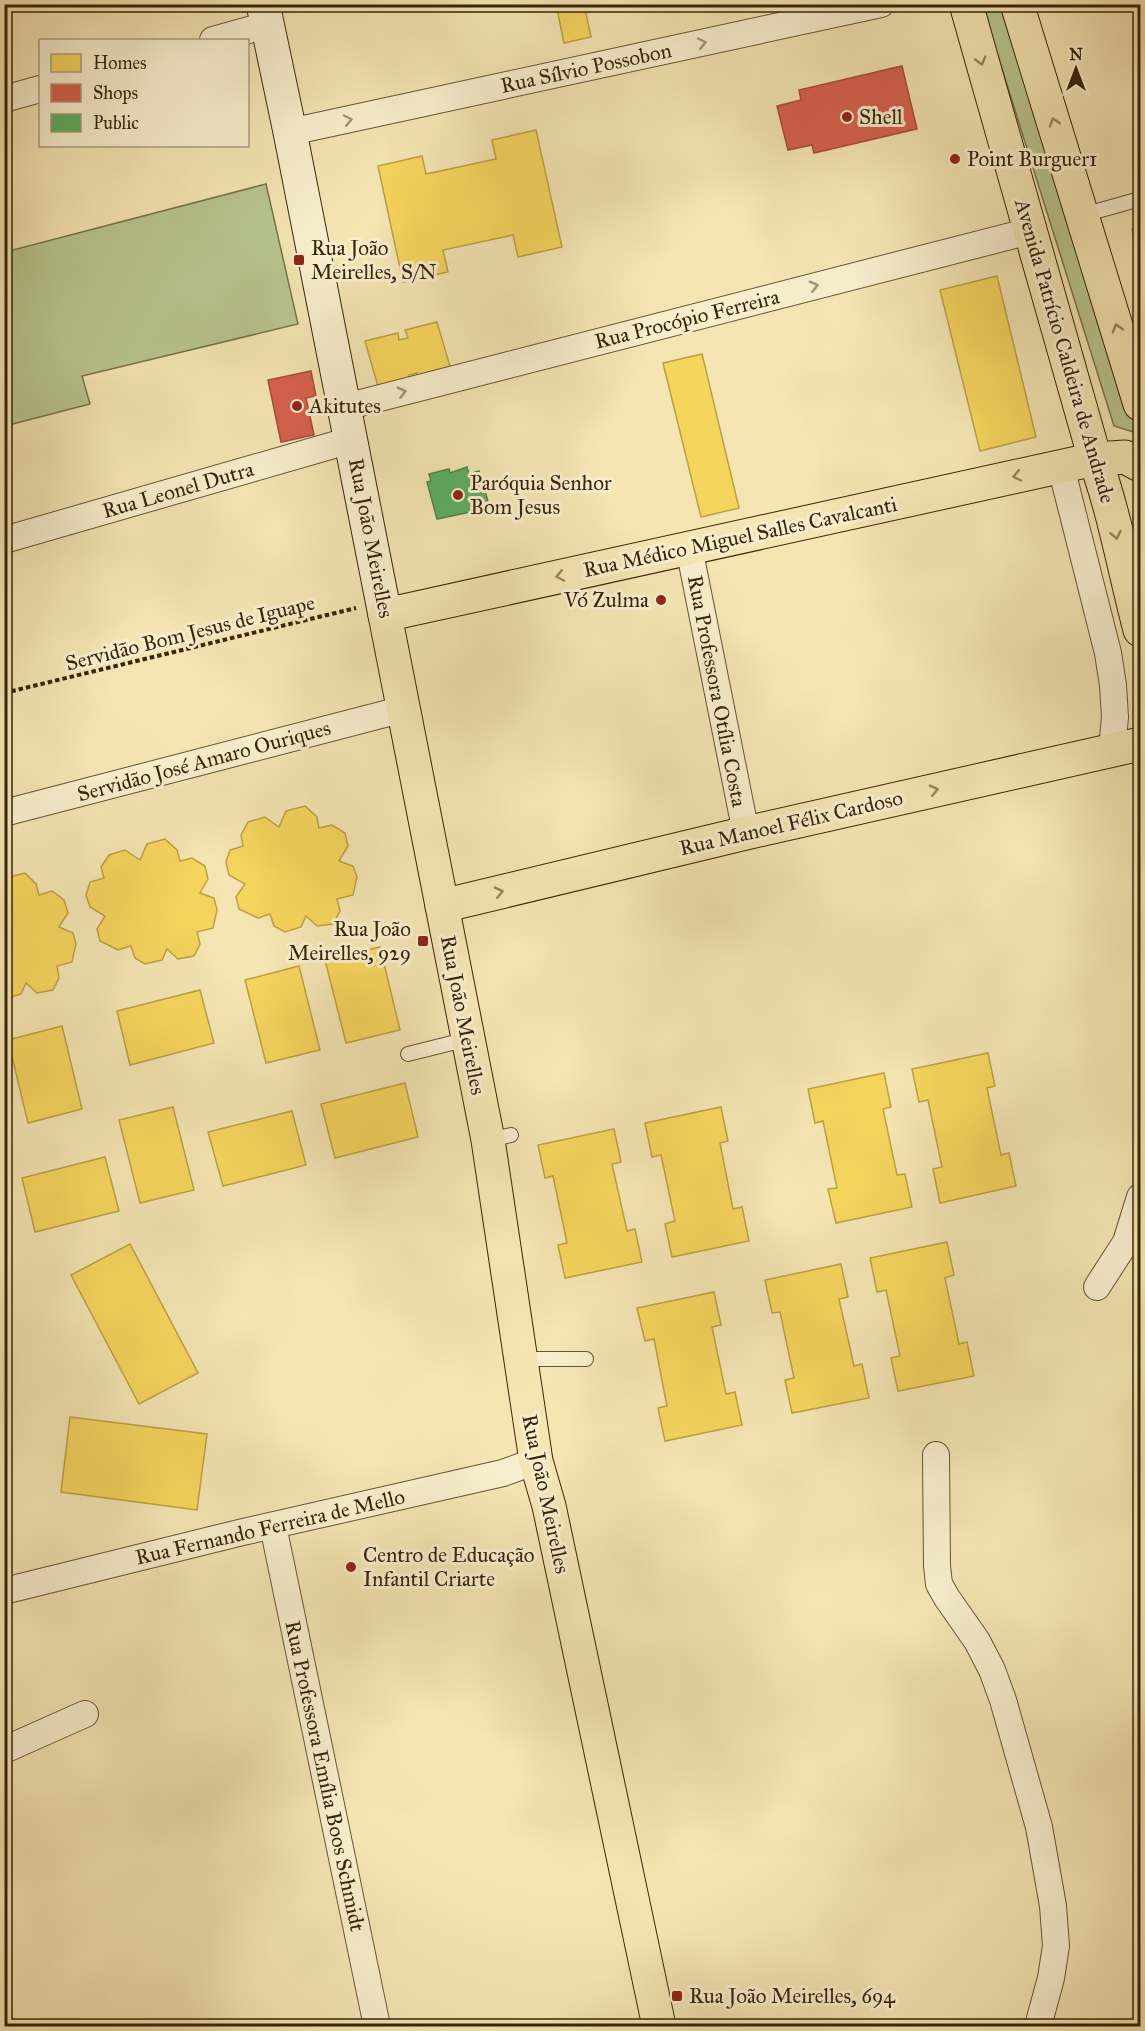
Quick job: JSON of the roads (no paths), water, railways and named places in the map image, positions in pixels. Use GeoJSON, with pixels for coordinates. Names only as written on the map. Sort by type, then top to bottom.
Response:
{"type":"FeatureCollection","features":[{"type":"Feature","properties":{"kind":"main road","name":"Avenida Patrício Caldeira de Andrade"},"geometry":{"type":"LineString","coordinates":[[966,4],[1095,459],[1108,496],[1124,572],[1140,630]]}},
{"type":"Feature","properties":{"kind":"main road"},"geometry":{"type":"LineString","coordinates":[[1017,4],[1140,404]]}},
{"type":"Feature","properties":{"kind":"main road","name":"Rua João Meirelles"},"geometry":{"type":"LineString","coordinates":[[265,15],[345,407],[468,1039],[499,1138],[520,1359],[536,1461],[549,1506],[659,2026]]}},
{"type":"Feature","properties":{"kind":"main road","name":"Rua Médico Miguel Salles Cavalcanti"},"geometry":{"type":"LineString","coordinates":[[384,608],[689,548],[1095,459],[1125,457],[1140,465]]}},
{"type":"Feature","properties":{"kind":"main road","name":"Rua Manoel Félix Cardoso"},"geometry":{"type":"LineString","coordinates":[[442,906],[746,833],[1126,747]]}},
{"type":"Feature","properties":{"kind":"street","name":"Rua Sílvio Possobon"},"geometry":{"type":"LineString","coordinates":[[290,132],[881,4]]}},
{"type":"Feature","properties":{"kind":"street"},"geometry":{"type":"LineString","coordinates":[[215,39],[265,15]]}},
{"type":"Feature","properties":{"kind":"street"},"geometry":{"type":"LineString","coordinates":[[4,99],[39,89]]}},
{"type":"Feature","properties":{"kind":"street","name":"Rua Procópio Ferreira"},"geometry":{"type":"LineString","coordinates":[[345,407],[1030,231]]}},
{"type":"Feature","properties":{"kind":"street","name":"Rua Leonel Dutra"},"geometry":{"type":"LineString","coordinates":[[4,540],[351,440]]}},
{"type":"Feature","properties":{"kind":"street"},"geometry":{"type":"LineString","coordinates":[[1061,467],[1110,664],[1115,717],[1126,747]]}},
{"type":"Feature","properties":{"kind":"street","name":"Rua Professora Otília Costa"},"geometry":{"type":"LineString","coordinates":[[689,548],[746,833]]}},
{"type":"Feature","properties":{"kind":"street","name":"Servidão José Amaro Ouriques"},"geometry":{"type":"LineString","coordinates":[[4,813],[404,709]]}},
{"type":"Feature","properties":{"kind":"street"},"geometry":{"type":"LineString","coordinates":[[1097,1287],[1126,1242],[1140,1197]]}},
{"type":"Feature","properties":{"kind":"street"},"geometry":{"type":"LineString","coordinates":[[936,1455],[939,1584],[977,1641],[992,1670],[1004,1700],[1039,1827],[1053,1906],[1056,1946],[1051,1978],[1038,2026]]}},
{"type":"Feature","properties":{"kind":"street","name":"Rua Fernando Ferreira de Mello"},"geometry":{"type":"LineString","coordinates":[[4,1591],[503,1473],[536,1461]]}},
{"type":"Feature","properties":{"kind":"street","name":"Rua Professora Emília Boos Schmidt"},"geometry":{"type":"LineString","coordinates":[[273,1526],[377,2026]]}},
{"type":"Feature","properties":{"kind":"street"},"geometry":{"type":"LineString","coordinates":[[4,1750],[85,1714]]}},
{"type":"Feature","properties":{"kind":"lane"},"geometry":{"type":"LineString","coordinates":[[1083,215],[1140,199]]}},
{"type":"Feature","properties":{"kind":"lane"},"geometry":{"type":"LineString","coordinates":[[408,1054],[468,1039]]}},
{"type":"Feature","properties":{"kind":"lane"},"geometry":{"type":"LineString","coordinates":[[520,1359],[586,1359]]}},
{"type":"Feature","properties":{"kind":"place","name":"Shell"},"geometry":{"type":"Point","coordinates":[847,117]}},
{"type":"Feature","properties":{"kind":"place","name":"Point Burguer1"},"geometry":{"type":"Point","coordinates":[955,159]}},
{"type":"Feature","properties":{"kind":"place","name":"Rua João Meirelles, S/N"},"geometry":{"type":"Point","coordinates":[299,260]}},
{"type":"Feature","properties":{"kind":"place","name":"Akitutes"},"geometry":{"type":"Point","coordinates":[297,406]}},
{"type":"Feature","properties":{"kind":"place","name":"Paróquia Senhor Bom Jesus"},"geometry":{"type":"Point","coordinates":[458,495]}},
{"type":"Feature","properties":{"kind":"place","name":"Vó Zulma"},"geometry":{"type":"Point","coordinates":[661,600]}},
{"type":"Feature","properties":{"kind":"place","name":"Rua João Meirelles, 929"},"geometry":{"type":"Point","coordinates":[423,941]}},
{"type":"Feature","properties":{"kind":"place","name":"Centro de Educação Infantil Criarte"},"geometry":{"type":"Point","coordinates":[351,1567]}},
{"type":"Feature","properties":{"kind":"place","name":"Rua João Meirelles, 694"},"geometry":{"type":"Point","coordinates":[677,1996]}}]}
